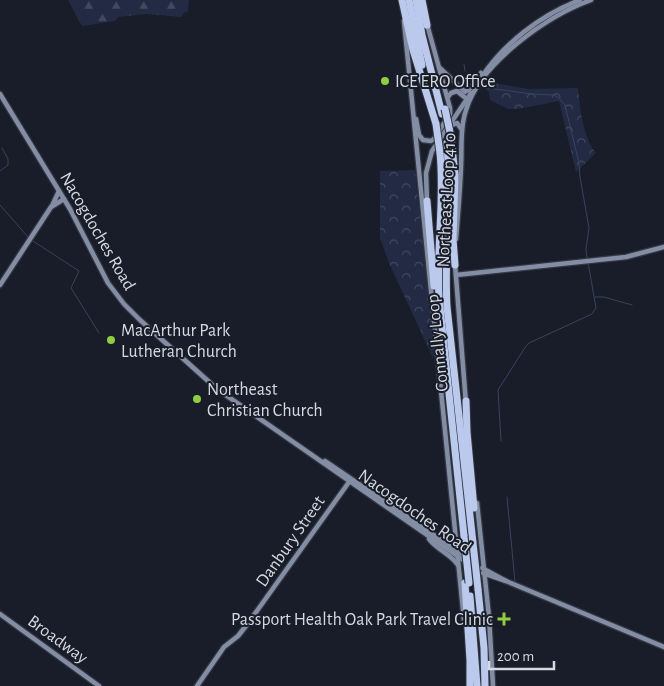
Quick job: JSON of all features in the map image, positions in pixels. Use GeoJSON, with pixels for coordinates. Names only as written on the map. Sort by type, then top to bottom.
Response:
{"type":"FeatureCollection","features":[{"type":"Feature","properties":{"kind":"highway"},"geometry":{"type":"LineString","coordinates":[[402,0],[409,36],[436,124]]}},
{"type":"Feature","properties":{"kind":"highway","name":"Connally Loop"},"geometry":{"type":"LineString","coordinates":[[409,0],[416,40],[436,124],[440,153],[442,193],[438,278],[459,538],[467,583],[478,686]]}},
{"type":"Feature","properties":{"kind":"highway"},"geometry":{"type":"LineString","coordinates":[[416,0],[426,51],[439,86],[455,175],[453,239],[455,265]]}},
{"type":"Feature","properties":{"kind":"highway"},"geometry":{"type":"LineString","coordinates":[[423,0],[427,24]]}},
{"type":"Feature","properties":{"kind":"highway","name":"Connally Loop"},"geometry":{"type":"LineString","coordinates":[[449,140],[447,307],[484,648],[485,686]]}},
{"type":"Feature","properties":{"kind":"highway"},"geometry":{"type":"LineString","coordinates":[[427,201],[433,273],[444,348]]}},
{"type":"Feature","properties":{"kind":"highway"},"geometry":{"type":"LineString","coordinates":[[466,401],[474,509],[473,544]]}},
{"type":"Feature","properties":{"kind":"highway"},"geometry":{"type":"LineString","coordinates":[[467,583],[470,686]]}},
{"type":"Feature","properties":{"kind":"main road","name":"Northeast Loop 410"},"geometry":{"type":"LineString","coordinates":[[402,0],[427,259],[459,538]]}},
{"type":"Feature","properties":{"kind":"main road"},"geometry":{"type":"LineString","coordinates":[[464,91],[469,90],[486,66],[514,41],[536,24],[580,0]]}},
{"type":"Feature","properties":{"kind":"main road"},"geometry":{"type":"LineString","coordinates":[[427,259],[426,173],[432,151],[492,69],[510,50],[558,14],[591,0]]}},
{"type":"Feature","properties":{"kind":"main road"},"geometry":{"type":"LineString","coordinates":[[412,101],[419,135],[423,140],[431,141],[450,114],[448,97],[427,24]]}},
{"type":"Feature","properties":{"kind":"main road"},"geometry":{"type":"LineString","coordinates":[[469,99],[497,57]]}},
{"type":"Feature","properties":{"kind":"main road"},"geometry":{"type":"LineString","coordinates":[[439,67],[464,91],[469,99]]}},
{"type":"Feature","properties":{"kind":"main road"},"geometry":{"type":"LineString","coordinates":[[448,97],[451,92],[457,91],[469,99]]}},
{"type":"Feature","properties":{"kind":"main road","name":"Nacogdoches Road"},"geometry":{"type":"LineString","coordinates":[[0,94],[64,199],[108,283],[124,304],[217,389],[428,537],[461,555]]}},
{"type":"Feature","properties":{"kind":"main road","name":"Northeast Loop 410"},"geometry":{"type":"LineString","coordinates":[[469,99],[462,132],[455,265],[493,686]]}},
{"type":"Feature","properties":{"kind":"main road"},"geometry":{"type":"LineString","coordinates":[[447,128],[457,123],[462,132]]}},
{"type":"Feature","properties":{"kind":"main road"},"geometry":{"type":"LineString","coordinates":[[0,285],[52,206],[59,191]]}},
{"type":"Feature","properties":{"kind":"main road"},"geometry":{"type":"LineString","coordinates":[[52,206],[64,199]]}},
{"type":"Feature","properties":{"kind":"main road"},"geometry":{"type":"LineString","coordinates":[[456,275],[626,257],[664,247]]}},
{"type":"Feature","properties":{"kind":"main road","name":"Nacogdoches Road"},"geometry":{"type":"LineString","coordinates":[[312,455],[329,464],[484,571],[506,581]]}},
{"type":"Feature","properties":{"kind":"main road","name":"Danbury Street"},"geometry":{"type":"LineString","coordinates":[[197,686],[224,647],[238,636],[249,622],[349,482]]}},
{"type":"Feature","properties":{"kind":"main road"},"geometry":{"type":"LineString","coordinates":[[428,537],[438,549],[456,561],[459,566]]}},
{"type":"Feature","properties":{"kind":"main road"},"geometry":{"type":"LineString","coordinates":[[445,544],[459,538],[462,549],[476,557],[480,556],[482,552]]}},
{"type":"Feature","properties":{"kind":"main road"},"geometry":{"type":"LineString","coordinates":[[461,555],[459,566],[470,686]]}},
{"type":"Feature","properties":{"kind":"main road"},"geometry":{"type":"LineString","coordinates":[[460,574],[461,570],[465,569],[480,578],[485,586],[489,580],[496,578]]}},
{"type":"Feature","properties":{"kind":"main road","name":"Nacogdoches Road"},"geometry":{"type":"LineString","coordinates":[[484,571],[664,647]]}},
{"type":"Feature","properties":{"kind":"main road","name":"Broadway"},"geometry":{"type":"LineString","coordinates":[[0,614],[99,686]]}},
{"type":"Feature","properties":{"kind":"green space"},"geometry":{"type":"Polygon","coordinates":[[[68,0],[189,0],[188,12],[185,12],[181,17],[146,14],[118,17],[115,21],[82,26],[68,0]]]}},
{"type":"Feature","properties":{"kind":"green space"},"geometry":{"type":"Polygon","coordinates":[[[487,82],[529,89],[578,88],[585,131],[596,153],[576,172],[559,101],[518,109],[508,109],[490,100],[489,92],[483,88],[487,82]]]}},
{"type":"Feature","properties":{"kind":"green space"},"geometry":{"type":"Polygon","coordinates":[[[415,170],[434,347],[433,358],[389,263],[380,238],[380,171],[415,170]]]}},
{"type":"Feature","properties":{"kind":"waterway"},"geometry":{"type":"LineString","coordinates":[[464,64],[465,71]]}},
{"type":"Feature","properties":{"kind":"waterway"},"geometry":{"type":"LineString","coordinates":[[467,81],[470,85]]}},
{"type":"Feature","properties":{"kind":"waterway"},"geometry":{"type":"LineString","coordinates":[[480,87],[554,95],[565,105],[579,163],[589,228],[586,249],[587,258]]}},
{"type":"Feature","properties":{"kind":"waterway"},"geometry":{"type":"LineString","coordinates":[[0,171],[8,165],[8,159],[2,148]]}},
{"type":"Feature","properties":{"kind":"waterway"},"geometry":{"type":"LineString","coordinates":[[0,205],[28,237]]}},
{"type":"Feature","properties":{"kind":"waterway"},"geometry":{"type":"LineString","coordinates":[[33,241],[79,271],[71,288],[99,333]]}},
{"type":"Feature","properties":{"kind":"waterway"},"geometry":{"type":"LineString","coordinates":[[501,441],[498,390],[526,346],[592,314],[596,308],[588,262]]}},
{"type":"Feature","properties":{"kind":"waterway"},"geometry":{"type":"LineString","coordinates":[[595,297],[604,297],[632,305]]}},
{"type":"Feature","properties":{"kind":"waterway"},"geometry":{"type":"LineString","coordinates":[[507,497],[515,582]]}},
{"type":"Feature","properties":{"kind":"place","name":"ICE ERO Office"},"geometry":{"type":"Point","coordinates":[385,81]}},
{"type":"Feature","properties":{"kind":"place","name":"MacArthur Park Lutheran Church"},"geometry":{"type":"Point","coordinates":[111,340]}},
{"type":"Feature","properties":{"kind":"place","name":"Northeast Christian Church"},"geometry":{"type":"Point","coordinates":[197,399]}},
{"type":"Feature","properties":{"kind":"place","name":"Passport Health Oak Park Travel Clinic"},"geometry":{"type":"Point","coordinates":[504,619]}}]}
